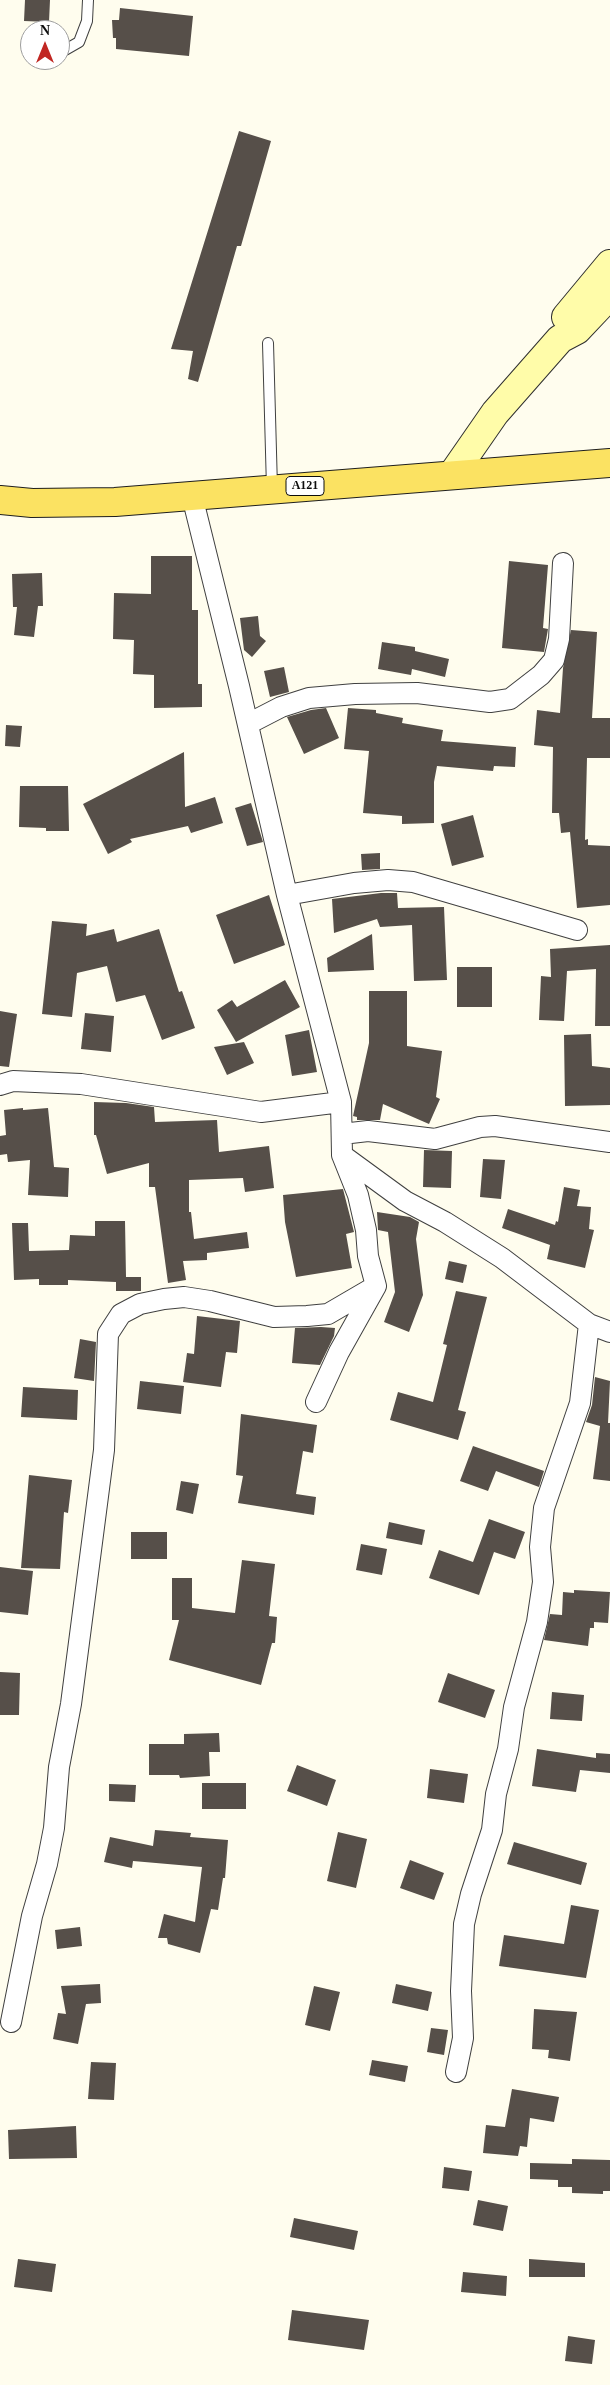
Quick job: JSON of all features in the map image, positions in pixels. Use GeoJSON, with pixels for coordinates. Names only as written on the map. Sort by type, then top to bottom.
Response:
{"type":"FeatureCollection","features":[{"type":"Feature","properties":{"kind":"main road"},"geometry":{"type":"LineString","coordinates":[[560,338],[564,320],[610,264]]}},
{"type":"Feature","properties":{"kind":"main road"},"geometry":{"type":"LineString","coordinates":[[452,475],[495,413],[560,338],[577,330],[610,295]]}},
{"type":"Feature","properties":{"kind":"main road","name":"A121"},"geometry":{"type":"LineString","coordinates":[[0,500],[32,503],[115,502],[610,463]]}},
{"type":"Feature","properties":{"kind":"street"},"geometry":{"type":"LineString","coordinates":[[192,496],[248,724],[287,895],[341,1102],[342,1155],[358,1195],[366,1230],[368,1256],[376,1286],[339,1352],[316,1402]]}},
{"type":"Feature","properties":{"kind":"street"},"geometry":{"type":"LineString","coordinates":[[248,724],[281,707],[309,698],[355,694],[417,693],[490,702],[510,699],[541,675],[554,660],[559,639],[563,563]]}},
{"type":"Feature","properties":{"kind":"street"},"geometry":{"type":"LineString","coordinates":[[287,895],[354,883],[388,880],[413,882],[577,930]]}},
{"type":"Feature","properties":{"kind":"street"},"geometry":{"type":"LineString","coordinates":[[0,1085],[13,1081],[81,1084],[261,1112],[341,1102]]}},
{"type":"Feature","properties":{"kind":"street"},"geometry":{"type":"LineString","coordinates":[[342,1134],[368,1131],[435,1139],[480,1127],[495,1126],[610,1142]]}},
{"type":"Feature","properties":{"kind":"street"},"geometry":{"type":"LineString","coordinates":[[342,1155],[405,1200],[445,1222],[502,1258],[589,1324],[610,1332]]}},
{"type":"Feature","properties":{"kind":"street"},"geometry":{"type":"LineString","coordinates":[[11,2022],[32,1916],[47,1864],[54,1828],[59,1767],[71,1704],[104,1450],[108,1334],[121,1314],[140,1304],[164,1299],[184,1297],[210,1301],[274,1317],[307,1316],[328,1314],[376,1286]]}},
{"type":"Feature","properties":{"kind":"street"},"geometry":{"type":"LineString","coordinates":[[456,2072],[463,2038],[461,1991],[464,1924],[471,1894],[492,1830],[496,1794],[508,1749],[514,1707],[537,1622],[543,1582],[540,1547],[544,1508],[580,1403],[589,1324]]}},
{"type":"Feature","properties":{"kind":"lane"},"geometry":{"type":"LineString","coordinates":[[70,47],[79,42],[87,21],[88,0]]}},
{"type":"Feature","properties":{"kind":"lane"},"geometry":{"type":"LineString","coordinates":[[268,344],[272,489]]}},
{"type":"Feature","properties":{"kind":"building"},"geometry":{"type":"Polygon","coordinates":[[[25,0],[50,0],[49,20],[24,20],[25,0]]]}},
{"type":"Feature","properties":{"kind":"building"},"geometry":{"type":"Polygon","coordinates":[[[120,8],[193,16],[189,56],[116,49],[116,38],[113,38],[112,20],[119,20],[120,8]]]}},
{"type":"Feature","properties":{"kind":"building"},"geometry":{"type":"Polygon","coordinates":[[[239,131],[271,141],[241,246],[237,246],[198,382],[188,379],[193,351],[171,349],[239,131]]]}},
{"type":"Feature","properties":{"kind":"building"},"geometry":{"type":"Polygon","coordinates":[[[151,556],[192,556],[192,610],[198,610],[198,684],[202,684],[202,707],[154,708],[154,675],[133,674],[134,640],[113,639],[114,593],[151,594],[151,556]]]}},
{"type":"Feature","properties":{"kind":"building"},"geometry":{"type":"Polygon","coordinates":[[[509,561],[548,565],[543,628],[548,629],[544,652],[502,648],[509,561]]]}},
{"type":"Feature","properties":{"kind":"building"},"geometry":{"type":"Polygon","coordinates":[[[42,573],[43,606],[38,606],[34,637],[14,635],[17,607],[13,607],[12,574],[42,573]]]}},
{"type":"Feature","properties":{"kind":"building"},"geometry":{"type":"Polygon","coordinates":[[[258,616],[260,636],[266,641],[252,657],[244,650],[240,618],[258,616]]]}},
{"type":"Feature","properties":{"kind":"building"},"geometry":{"type":"Polygon","coordinates":[[[571,630],[597,632],[592,718],[610,718],[610,758],[587,758],[585,840],[588,839],[588,845],[610,846],[610,905],[577,908],[570,832],[561,833],[559,813],[552,813],[553,747],[534,745],[537,710],[560,713],[563,668],[571,630]]]}},
{"type":"Feature","properties":{"kind":"building"},"geometry":{"type":"Polygon","coordinates":[[[382,642],[415,647],[415,651],[449,659],[445,677],[412,669],[411,675],[378,669],[382,642]]]}},
{"type":"Feature","properties":{"kind":"building"},"geometry":{"type":"Polygon","coordinates":[[[284,667],[289,692],[270,697],[264,671],[284,667]]]}},
{"type":"Feature","properties":{"kind":"building"},"geometry":{"type":"Polygon","coordinates":[[[326,708],[339,738],[304,754],[287,717],[326,708]]]}},
{"type":"Feature","properties":{"kind":"building"},"geometry":{"type":"Polygon","coordinates":[[[348,708],[376,710],[376,713],[403,718],[402,723],[443,730],[441,741],[516,747],[515,767],[494,766],[493,771],[437,766],[434,782],[434,823],[402,824],[402,816],[363,813],[369,751],[344,749],[348,708]]]}},
{"type":"Feature","properties":{"kind":"building"},"geometry":{"type":"Polygon","coordinates":[[[6,725],[22,726],[20,747],[5,746],[6,725]]]}},
{"type":"Feature","properties":{"kind":"building"},"geometry":{"type":"Polygon","coordinates":[[[184,752],[185,807],[215,797],[223,823],[191,833],[188,826],[130,839],[132,842],[108,854],[83,804],[184,752]]]}},
{"type":"Feature","properties":{"kind":"building"},"geometry":{"type":"Polygon","coordinates":[[[20,786],[68,786],[69,831],[46,831],[46,828],[19,827],[20,786]]]}},
{"type":"Feature","properties":{"kind":"building"},"geometry":{"type":"Polygon","coordinates":[[[251,803],[263,842],[247,846],[235,808],[251,803]]]}},
{"type":"Feature","properties":{"kind":"building"},"geometry":{"type":"Polygon","coordinates":[[[473,815],[484,857],[452,866],[441,824],[473,815]]]}},
{"type":"Feature","properties":{"kind":"building"},"geometry":{"type":"Polygon","coordinates":[[[380,853],[380,869],[362,870],[361,854],[380,853]]]}},
{"type":"Feature","properties":{"kind":"building"},"geometry":{"type":"Polygon","coordinates":[[[397,893],[398,908],[444,907],[447,980],[414,981],[412,925],[380,927],[377,919],[334,933],[332,899],[397,893]]]}},
{"type":"Feature","properties":{"kind":"building"},"geometry":{"type":"Polygon","coordinates":[[[269,895],[285,945],[234,964],[216,915],[269,895]]]}},
{"type":"Feature","properties":{"kind":"building"},"geometry":{"type":"Polygon","coordinates":[[[52,921],[87,924],[86,936],[114,929],[117,942],[159,929],[179,992],[182,991],[195,1028],[162,1040],[145,995],[116,1002],[107,966],[77,973],[72,1017],[42,1014],[52,921]]]}},
{"type":"Feature","properties":{"kind":"building"},"geometry":{"type":"Polygon","coordinates":[[[372,934],[374,970],[328,972],[327,958],[372,934]]]}},
{"type":"Feature","properties":{"kind":"building"},"geometry":{"type":"Polygon","coordinates":[[[610,945],[610,1026],[595,1026],[596,969],[567,971],[564,1021],[539,1020],[541,976],[551,977],[550,949],[610,945]]]}},
{"type":"Feature","properties":{"kind":"building"},"geometry":{"type":"Polygon","coordinates":[[[457,967],[492,967],[492,1007],[457,1007],[457,967]]]}},
{"type":"Feature","properties":{"kind":"building"},"geometry":{"type":"Polygon","coordinates":[[[285,980],[300,1007],[236,1042],[217,1010],[232,1000],[237,1007],[285,980]]]}},
{"type":"Feature","properties":{"kind":"building"},"geometry":{"type":"Polygon","coordinates":[[[369,991],[407,991],[407,1046],[442,1051],[436,1097],[440,1099],[429,1124],[383,1104],[380,1120],[357,1120],[357,1117],[353,1116],[369,1043],[369,991]]]}},
{"type":"Feature","properties":{"kind":"building"},"geometry":{"type":"Polygon","coordinates":[[[0,1011],[17,1014],[9,1067],[0,1066],[0,1011]]]}},
{"type":"Feature","properties":{"kind":"building"},"geometry":{"type":"Polygon","coordinates":[[[85,1013],[114,1016],[111,1052],[81,1049],[85,1013]]]}},
{"type":"Feature","properties":{"kind":"building"},"geometry":{"type":"Polygon","coordinates":[[[309,1030],[317,1072],[292,1076],[285,1035],[309,1030]]]}},
{"type":"Feature","properties":{"kind":"building"},"geometry":{"type":"Polygon","coordinates":[[[591,1034],[592,1066],[610,1068],[610,1105],[565,1106],[564,1035],[591,1034]]]}},
{"type":"Feature","properties":{"kind":"building"},"geometry":{"type":"Polygon","coordinates":[[[244,1042],[254,1063],[227,1075],[214,1047],[244,1042]]]}},
{"type":"Feature","properties":{"kind":"building"},"geometry":{"type":"Polygon","coordinates":[[[94,1102],[126,1103],[154,1107],[155,1122],[217,1120],[219,1152],[269,1146],[274,1188],[245,1192],[243,1178],[189,1180],[189,1212],[191,1212],[194,1239],[247,1232],[249,1248],[207,1253],[207,1260],[183,1261],[186,1280],[168,1283],[155,1187],[149,1187],[149,1163],[107,1174],[96,1135],[94,1135],[94,1102]]]}},
{"type":"Feature","properties":{"kind":"building"},"geometry":{"type":"Polygon","coordinates":[[[23,1108],[23,1110],[48,1108],[54,1167],[69,1168],[68,1197],[28,1195],[30,1160],[8,1162],[7,1154],[0,1155],[0,1136],[6,1135],[4,1110],[23,1108]]]}},
{"type":"Feature","properties":{"kind":"building"},"geometry":{"type":"Polygon","coordinates":[[[424,1150],[452,1151],[451,1188],[423,1187],[424,1150]]]}},
{"type":"Feature","properties":{"kind":"building"},"geometry":{"type":"Polygon","coordinates":[[[483,1159],[505,1160],[501,1199],[480,1197],[483,1159]]]}},
{"type":"Feature","properties":{"kind":"building"},"geometry":{"type":"Polygon","coordinates":[[[564,1187],[580,1190],[577,1206],[591,1207],[589,1229],[594,1230],[585,1268],[547,1259],[550,1245],[502,1228],[508,1209],[555,1225],[556,1221],[558,1222],[564,1187]]]}},
{"type":"Feature","properties":{"kind":"building"},"geometry":{"type":"Polygon","coordinates":[[[343,1189],[354,1232],[346,1234],[352,1268],[296,1277],[285,1222],[283,1195],[343,1189]]]}},
{"type":"Feature","properties":{"kind":"building"},"geometry":{"type":"Polygon","coordinates":[[[377,1212],[410,1217],[419,1222],[416,1239],[423,1295],[409,1332],[384,1322],[395,1292],[388,1232],[378,1230],[377,1212]]]}},
{"type":"Feature","properties":{"kind":"building"},"geometry":{"type":"Polygon","coordinates":[[[95,1221],[125,1221],[126,1277],[141,1277],[141,1291],[116,1291],[116,1282],[68,1280],[68,1285],[39,1285],[39,1279],[14,1280],[12,1223],[28,1223],[29,1251],[69,1250],[70,1235],[95,1236],[95,1221]]]}},
{"type":"Feature","properties":{"kind":"building"},"geometry":{"type":"Polygon","coordinates":[[[449,1261],[467,1265],[463,1283],[445,1279],[449,1261]]]}},
{"type":"Feature","properties":{"kind":"building"},"geometry":{"type":"Polygon","coordinates":[[[456,1291],[487,1297],[458,1410],[466,1412],[458,1440],[390,1420],[398,1392],[433,1402],[447,1345],[443,1344],[456,1291]]]}},
{"type":"Feature","properties":{"kind":"building"},"geometry":{"type":"Polygon","coordinates":[[[197,1316],[240,1321],[237,1353],[226,1352],[221,1387],[183,1382],[187,1353],[194,1354],[197,1316]]]}},
{"type":"Feature","properties":{"kind":"building"},"geometry":{"type":"Polygon","coordinates":[[[295,1328],[335,1328],[334,1336],[320,1365],[292,1363],[295,1328]]]}},
{"type":"Feature","properties":{"kind":"building"},"geometry":{"type":"Polygon","coordinates":[[[80,1339],[96,1342],[94,1381],[74,1378],[80,1339]]]}},
{"type":"Feature","properties":{"kind":"building"},"geometry":{"type":"Polygon","coordinates":[[[595,1377],[610,1381],[608,1423],[610,1423],[610,1481],[593,1479],[600,1426],[586,1422],[592,1405],[595,1377]]]}},
{"type":"Feature","properties":{"kind":"building"},"geometry":{"type":"Polygon","coordinates":[[[140,1381],[184,1386],[181,1414],[137,1409],[140,1381]]]}},
{"type":"Feature","properties":{"kind":"building"},"geometry":{"type":"Polygon","coordinates":[[[23,1387],[78,1390],[77,1420],[21,1417],[23,1387]]]}},
{"type":"Feature","properties":{"kind":"building"},"geometry":{"type":"Polygon","coordinates":[[[241,1414],[317,1425],[313,1453],[303,1451],[296,1494],[316,1497],[314,1515],[238,1503],[243,1476],[236,1475],[241,1414]]]}},
{"type":"Feature","properties":{"kind":"building"},"geometry":{"type":"Polygon","coordinates":[[[473,1446],[544,1471],[539,1487],[496,1471],[488,1491],[460,1481],[473,1446]]]}},
{"type":"Feature","properties":{"kind":"building"},"geometry":{"type":"Polygon","coordinates":[[[29,1475],[72,1480],[68,1513],[64,1512],[60,1569],[21,1568],[29,1475]]]}},
{"type":"Feature","properties":{"kind":"building"},"geometry":{"type":"Polygon","coordinates":[[[181,1481],[199,1484],[193,1514],[176,1510],[181,1481]]]}},
{"type":"Feature","properties":{"kind":"building"},"geometry":{"type":"Polygon","coordinates":[[[489,1519],[525,1532],[515,1559],[494,1552],[479,1595],[429,1578],[439,1550],[473,1562],[489,1519]]]}},
{"type":"Feature","properties":{"kind":"building"},"geometry":{"type":"Polygon","coordinates":[[[389,1522],[425,1530],[422,1545],[386,1538],[389,1522]]]}},
{"type":"Feature","properties":{"kind":"building"},"geometry":{"type":"Polygon","coordinates":[[[131,1532],[167,1532],[167,1559],[131,1559],[131,1532]]]}},
{"type":"Feature","properties":{"kind":"building"},"geometry":{"type":"Polygon","coordinates":[[[361,1544],[387,1549],[382,1575],[356,1570],[361,1544]]]}},
{"type":"Feature","properties":{"kind":"building"},"geometry":{"type":"Polygon","coordinates":[[[242,1560],[275,1564],[269,1616],[277,1617],[275,1643],[272,1643],[261,1685],[169,1660],[179,1620],[172,1620],[172,1578],[192,1578],[192,1608],[235,1613],[242,1560]]]}},
{"type":"Feature","properties":{"kind":"building"},"geometry":{"type":"Polygon","coordinates":[[[0,1567],[33,1571],[28,1615],[0,1612],[0,1567]]]}},
{"type":"Feature","properties":{"kind":"building"},"geometry":{"type":"Polygon","coordinates":[[[574,1590],[610,1592],[608,1623],[594,1622],[594,1628],[590,1628],[588,1646],[544,1640],[550,1614],[562,1615],[563,1592],[574,1593],[574,1590]]]}},
{"type":"Feature","properties":{"kind":"building"},"geometry":{"type":"Polygon","coordinates":[[[0,1672],[20,1673],[19,1715],[0,1715],[0,1672]]]}},
{"type":"Feature","properties":{"kind":"building"},"geometry":{"type":"Polygon","coordinates":[[[448,1673],[495,1690],[485,1718],[438,1702],[448,1673]]]}},
{"type":"Feature","properties":{"kind":"building"},"geometry":{"type":"Polygon","coordinates":[[[552,1692],[584,1695],[582,1721],[550,1719],[552,1692]]]}},
{"type":"Feature","properties":{"kind":"building"},"geometry":{"type":"Polygon","coordinates":[[[219,1733],[220,1752],[209,1752],[210,1776],[180,1778],[179,1775],[149,1775],[149,1744],[184,1744],[184,1734],[219,1733]]]}},
{"type":"Feature","properties":{"kind":"building"},"geometry":{"type":"Polygon","coordinates":[[[537,1749],[596,1758],[596,1753],[610,1754],[610,1773],[580,1770],[576,1792],[532,1786],[537,1749]]]}},
{"type":"Feature","properties":{"kind":"building"},"geometry":{"type":"Polygon","coordinates":[[[297,1765],[336,1780],[327,1806],[287,1791],[297,1765]]]}},
{"type":"Feature","properties":{"kind":"building"},"geometry":{"type":"Polygon","coordinates":[[[430,1769],[468,1774],[464,1803],[427,1798],[430,1769]]]}},
{"type":"Feature","properties":{"kind":"building"},"geometry":{"type":"Polygon","coordinates":[[[202,1783],[246,1783],[246,1809],[202,1809],[202,1783]]]}},
{"type":"Feature","properties":{"kind":"building"},"geometry":{"type":"Polygon","coordinates":[[[109,1784],[136,1785],[135,1802],[109,1801],[109,1784]]]}},
{"type":"Feature","properties":{"kind":"building"},"geometry":{"type":"Polygon","coordinates":[[[155,1830],[191,1833],[190,1837],[228,1840],[225,1878],[223,1878],[218,1910],[211,1909],[200,1953],[168,1944],[167,1938],[158,1938],[164,1914],[195,1922],[202,1867],[133,1861],[132,1868],[104,1862],[110,1837],[153,1846],[155,1830]]]}},
{"type":"Feature","properties":{"kind":"building"},"geometry":{"type":"Polygon","coordinates":[[[338,1832],[367,1839],[356,1888],[327,1881],[338,1832]]]}},
{"type":"Feature","properties":{"kind":"building"},"geometry":{"type":"Polygon","coordinates":[[[514,1842],[587,1863],[581,1885],[507,1864],[514,1842]]]}},
{"type":"Feature","properties":{"kind":"building"},"geometry":{"type":"Polygon","coordinates":[[[410,1860],[444,1873],[434,1900],[400,1888],[410,1860]]]}},
{"type":"Feature","properties":{"kind":"building"},"geometry":{"type":"Polygon","coordinates":[[[571,1905],[599,1910],[586,1978],[499,1966],[504,1935],[564,1944],[571,1905]]]}},
{"type":"Feature","properties":{"kind":"building"},"geometry":{"type":"Polygon","coordinates":[[[80,1927],[82,1946],[57,1949],[55,1930],[80,1927]]]}},
{"type":"Feature","properties":{"kind":"building"},"geometry":{"type":"Polygon","coordinates":[[[100,1984],[101,2003],[86,2004],[78,2044],[53,2039],[58,2013],[66,2014],[61,1986],[100,1984]]]}},
{"type":"Feature","properties":{"kind":"building"},"geometry":{"type":"Polygon","coordinates":[[[396,1984],[432,1992],[428,2011],[392,2003],[396,1984]]]}},
{"type":"Feature","properties":{"kind":"building"},"geometry":{"type":"Polygon","coordinates":[[[314,1986],[340,1992],[330,2031],[305,2025],[314,1986]]]}},
{"type":"Feature","properties":{"kind":"building"},"geometry":{"type":"Polygon","coordinates":[[[534,2009],[577,2012],[570,2061],[548,2058],[549,2050],[532,2049],[534,2009]]]}},
{"type":"Feature","properties":{"kind":"building"},"geometry":{"type":"Polygon","coordinates":[[[431,2028],[448,2030],[444,2055],[427,2052],[431,2028]]]}},
{"type":"Feature","properties":{"kind":"building"},"geometry":{"type":"Polygon","coordinates":[[[372,2060],[408,2066],[405,2082],[369,2075],[372,2060]]]}},
{"type":"Feature","properties":{"kind":"building"},"geometry":{"type":"Polygon","coordinates":[[[91,2062],[116,2063],[114,2100],[88,2099],[91,2062]]]}},
{"type":"Feature","properties":{"kind":"building"},"geometry":{"type":"Polygon","coordinates":[[[512,2089],[559,2097],[554,2122],[530,2118],[527,2147],[520,2146],[518,2156],[483,2153],[486,2125],[505,2127],[512,2089]]]}},
{"type":"Feature","properties":{"kind":"building"},"geometry":{"type":"Polygon","coordinates":[[[76,2126],[77,2158],[9,2159],[8,2130],[76,2126]]]}},
{"type":"Feature","properties":{"kind":"building"},"geometry":{"type":"Polygon","coordinates":[[[572,2159],[610,2160],[610,2191],[603,2191],[603,2194],[572,2193],[572,2187],[558,2187],[558,2180],[530,2179],[530,2163],[572,2164],[572,2159]]]}},
{"type":"Feature","properties":{"kind":"building"},"geometry":{"type":"Polygon","coordinates":[[[444,2167],[472,2171],[469,2191],[442,2188],[444,2167]]]}},
{"type":"Feature","properties":{"kind":"building"},"geometry":{"type":"Polygon","coordinates":[[[478,2200],[508,2206],[503,2231],[473,2225],[478,2200]]]}},
{"type":"Feature","properties":{"kind":"building"},"geometry":{"type":"Polygon","coordinates":[[[294,2218],[358,2231],[354,2250],[290,2237],[294,2218]]]}},
{"type":"Feature","properties":{"kind":"building"},"geometry":{"type":"Polygon","coordinates":[[[18,2259],[56,2264],[52,2292],[14,2287],[18,2259]]]}},
{"type":"Feature","properties":{"kind":"building"},"geometry":{"type":"Polygon","coordinates":[[[529,2259],[585,2263],[585,2277],[529,2277],[529,2259]]]}},
{"type":"Feature","properties":{"kind":"building"},"geometry":{"type":"Polygon","coordinates":[[[463,2272],[507,2276],[506,2296],[461,2292],[463,2272]]]}},
{"type":"Feature","properties":{"kind":"building"},"geometry":{"type":"Polygon","coordinates":[[[292,2310],[369,2320],[364,2350],[288,2340],[292,2310]]]}},
{"type":"Feature","properties":{"kind":"building"},"geometry":{"type":"Polygon","coordinates":[[[568,2336],[595,2340],[592,2364],[565,2361],[568,2336]]]}}]}
